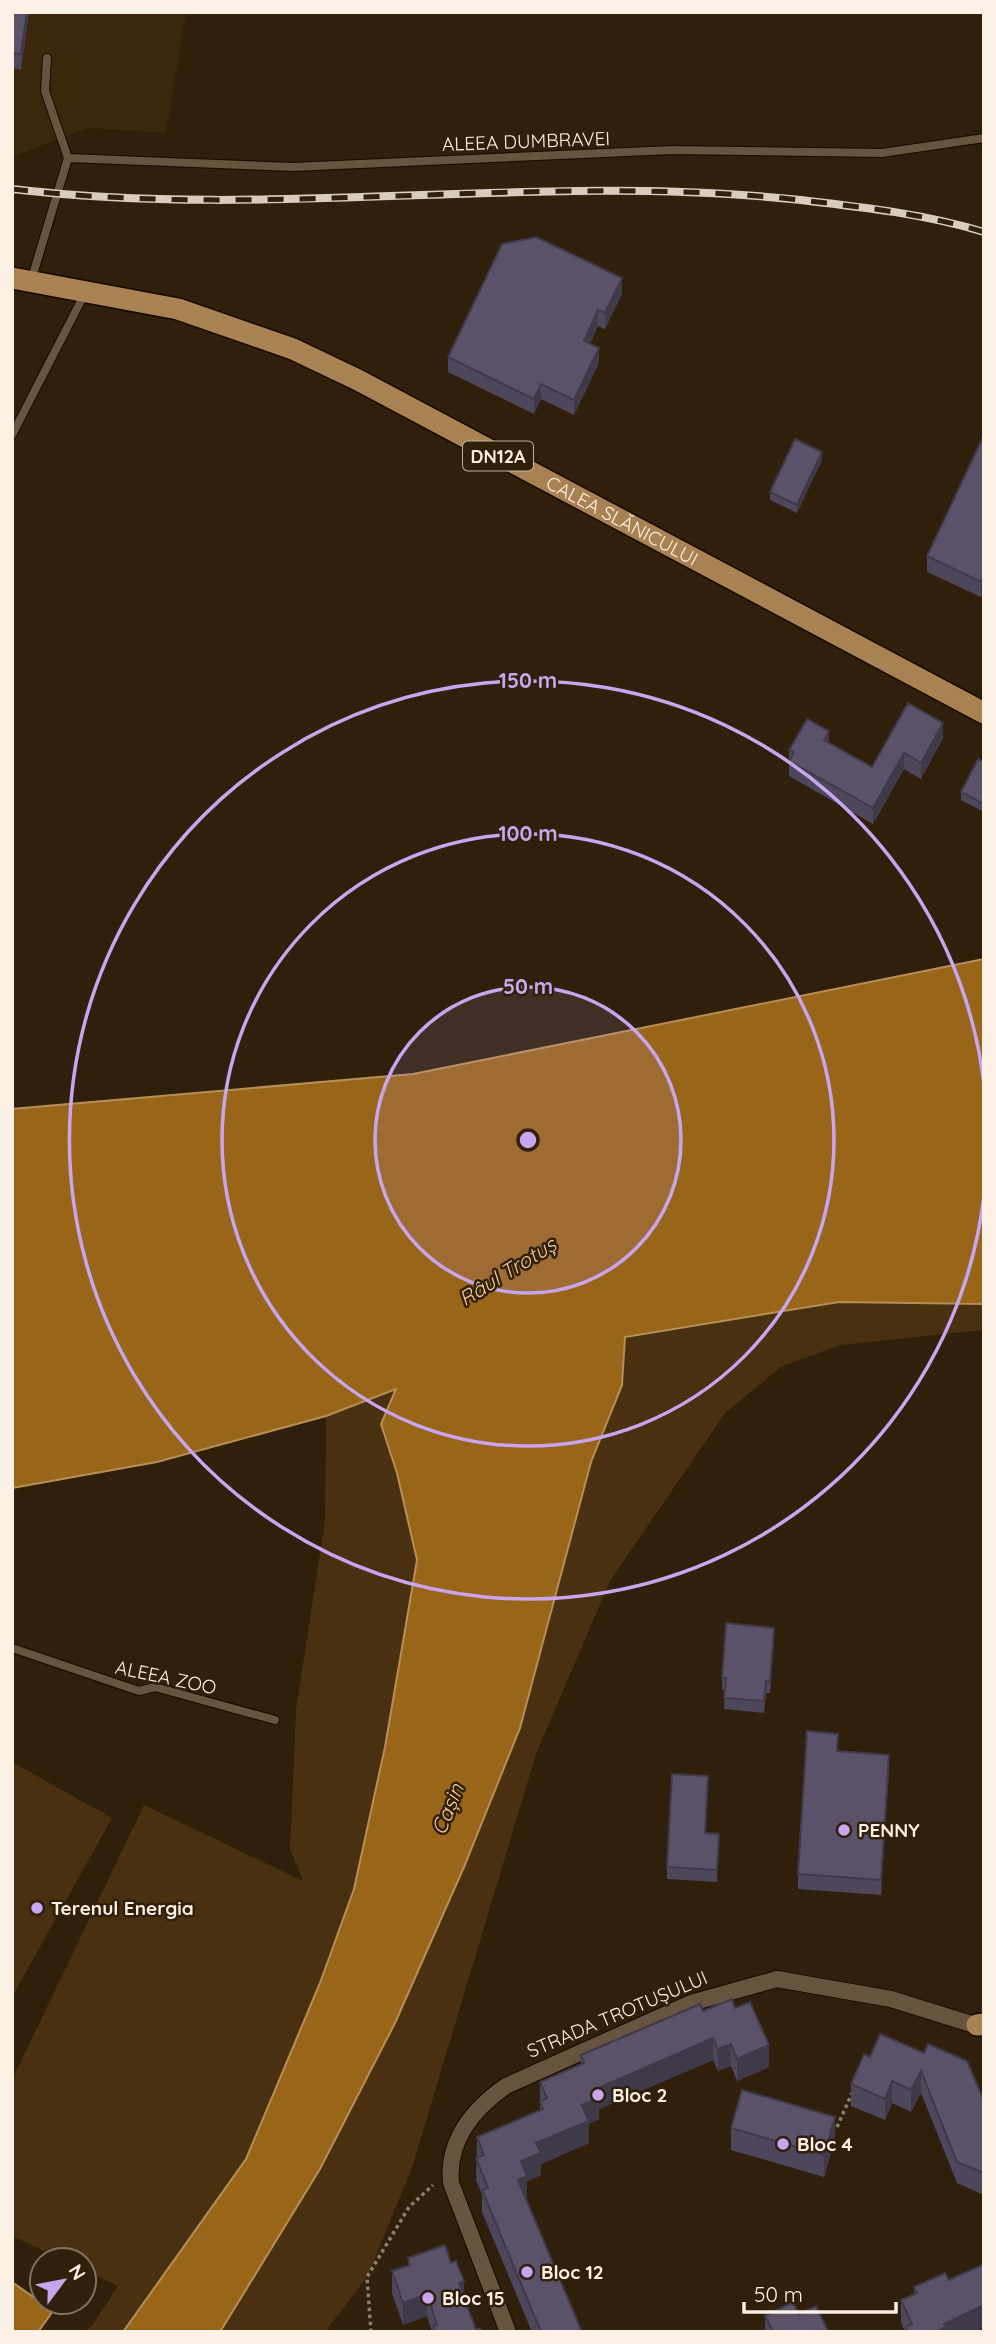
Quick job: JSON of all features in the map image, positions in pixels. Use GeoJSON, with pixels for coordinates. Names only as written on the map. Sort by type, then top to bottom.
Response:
{"type":"FeatureCollection","features":[{"type":"Feature","properties":{"kind":"main road","name":"CALEA SLĂNICULUI"},"geometry":{"type":"LineString","coordinates":[[21,280],[87,290],[177,309],[303,354],[358,380],[984,713]]}},
{"type":"Feature","properties":{"kind":"street","name":"STRADA TROTUȘULUI"},"geometry":{"type":"LineString","coordinates":[[451,2183],[451,2160],[462,2132],[480,2106],[499,2091],[561,2059],[691,2003],[732,1989],[777,1979],[809,1982],[924,2007],[982,2026]]}},
{"type":"Feature","properties":{"kind":"street"},"geometry":{"type":"LineString","coordinates":[[451,2183],[508,2332]]}},
{"type":"Feature","properties":{"kind":"lane"},"geometry":{"type":"LineString","coordinates":[[21,280],[68,158],[45,91],[47,58]]}},
{"type":"Feature","properties":{"kind":"lane","name":"ALEEA DUMBRAVEI"},"geometry":{"type":"LineString","coordinates":[[68,158],[293,167],[672,150],[882,153],[984,138]]}},
{"type":"Feature","properties":{"kind":"lane"},"geometry":{"type":"LineString","coordinates":[[12,435],[87,290]]}},
{"type":"Feature","properties":{"kind":"lane","name":"ALEEA ZOO"},"geometry":{"type":"LineString","coordinates":[[12,1648],[139,1692],[155,1687],[275,1720]]}},
{"type":"Feature","properties":{"kind":"path"},"geometry":{"type":"LineString","coordinates":[[837,2127],[853,2092]]}},
{"type":"Feature","properties":{"kind":"path"},"geometry":{"type":"LineString","coordinates":[[371,2332],[368,2277],[409,2207],[432,2185],[451,2183]]}},
{"type":"Feature","properties":{"kind":"shaded area"},"geometry":{"type":"Polygon","coordinates":[[[12,12],[186,12],[166,133],[87,128],[12,157],[12,12]]]}},
{"type":"Feature","properties":{"kind":"shaded area"},"geometry":{"type":"Polygon","coordinates":[[[839,1302],[984,1304],[984,1330],[840,1345],[781,1367],[725,1413],[610,1581],[536,1754],[412,2168],[367,2277],[325,2332],[220,2332],[320,2169],[395,2023],[591,1462],[622,1385],[625,1337],[839,1302]]]}},
{"type":"Feature","properties":{"kind":"shaded area"},"geometry":{"type":"Polygon","coordinates":[[[397,1389],[397,1473],[417,1560],[385,1747],[354,1889],[320,1983],[246,2159],[123,2332],[84,2332],[93,2324],[118,2286],[98,2277],[98,2246],[33,2246],[12,2236],[12,2080],[144,1805],[303,1881],[290,1849],[296,1710],[325,1521],[326,1416],[397,1389]]]}},
{"type":"Feature","properties":{"kind":"shaded area","name":"Terenul Energia"},"geometry":{"type":"Polygon","coordinates":[[[12,1762],[112,1818],[12,1997],[12,1762]]]}},
{"type":"Feature","properties":{"kind":"water"},"geometry":{"type":"Polygon","coordinates":[[[984,959],[984,1304],[839,1302],[625,1337],[622,1385],[591,1462],[520,1728],[464,1867],[395,2023],[320,2169],[220,2332],[123,2332],[246,2159],[320,1983],[354,1889],[385,1747],[417,1560],[397,1473],[381,1424],[396,1389],[326,1416],[157,1462],[12,1488],[12,1109],[413,1074],[984,959]]]}},
{"type":"Feature","properties":{"kind":"water"},"geometry":{"type":"Polygon","coordinates":[[[12,2282],[28,2293],[28,2316],[49,2316],[38,2332],[12,2332],[12,2282]]]}},
{"type":"Feature","properties":{"kind":"building"},"geometry":{"type":"Polygon","coordinates":[[[12,12],[27,12],[21,54],[12,53],[12,12]]]}},
{"type":"Feature","properties":{"kind":"building"},"geometry":{"type":"Polygon","coordinates":[[[536,237],[622,278],[605,313],[598,310],[584,341],[599,348],[574,400],[541,384],[534,399],[448,357],[502,244],[536,237]]]}},
{"type":"Feature","properties":{"kind":"building"},"geometry":{"type":"Polygon","coordinates":[[[984,435],[984,575],[981,582],[927,556],[984,435]]]}},
{"type":"Feature","properties":{"kind":"building"},"geometry":{"type":"Polygon","coordinates":[[[795,439],[822,452],[797,505],[770,492],[795,439]]]}},
{"type":"Feature","properties":{"kind":"building"},"geometry":{"type":"Polygon","coordinates":[[[908,703],[943,723],[921,763],[904,753],[873,808],[789,761],[794,752],[789,750],[807,719],[829,731],[824,740],[872,767],[908,703]]]}},
{"type":"Feature","properties":{"kind":"building"},"geometry":{"type":"Polygon","coordinates":[[[978,759],[984,762],[984,804],[961,792],[978,759]]]}},
{"type":"Feature","properties":{"kind":"building"},"geometry":{"type":"Polygon","coordinates":[[[726,1623],[774,1628],[770,1682],[766,1681],[764,1701],[724,1698],[726,1678],[722,1678],[726,1623]]]}},
{"type":"Feature","properties":{"kind":"building","name":"PENNY"},"geometry":{"type":"Polygon","coordinates":[[[807,1731],[838,1734],[837,1751],[889,1755],[881,1880],[798,1874],[807,1731]]]}},
{"type":"Feature","properties":{"kind":"building"},"geometry":{"type":"Polygon","coordinates":[[[672,1774],[708,1776],[705,1833],[719,1834],[717,1870],[667,1867],[672,1774]]]}},
{"type":"Feature","properties":{"kind":"building"},"geometry":{"type":"Polygon","coordinates":[[[732,1999],[735,2008],[750,2002],[769,2045],[737,2059],[731,2044],[718,2049],[713,2038],[596,2089],[599,2097],[582,2105],[589,2121],[536,2143],[541,2153],[521,2161],[527,2176],[518,2180],[582,2332],[541,2332],[482,2190],[488,2188],[476,2158],[484,2155],[477,2137],[543,2109],[540,2102],[547,2098],[540,2082],[584,2063],[581,2055],[700,2004],[703,2011],[732,1999]]]}},
{"type":"Feature","properties":{"kind":"building"},"geometry":{"type":"Polygon","coordinates":[[[880,2034],[924,2053],[928,2044],[967,2061],[984,2101],[984,2173],[957,2162],[921,2071],[911,2090],[892,2081],[885,2099],[851,2084],[864,2054],[870,2057],[880,2034]]]}},
{"type":"Feature","properties":{"kind":"building"},"geometry":{"type":"Polygon","coordinates":[[[742,2090],[835,2117],[824,2155],[731,2128],[742,2090]]]}},
{"type":"Feature","properties":{"kind":"building"},"geometry":{"type":"Polygon","coordinates":[[[445,2245],[451,2263],[456,2261],[464,2281],[459,2283],[476,2330],[480,2328],[482,2332],[435,2332],[433,2326],[437,2325],[427,2294],[403,2303],[392,2271],[410,2265],[408,2258],[445,2245]]]}},
{"type":"Feature","properties":{"kind":"building"},"geometry":{"type":"Polygon","coordinates":[[[984,2264],[984,2305],[944,2324],[946,2327],[936,2332],[908,2332],[906,2327],[912,2324],[901,2300],[917,2293],[914,2287],[945,2273],[949,2280],[984,2264]]]}},
{"type":"Feature","properties":{"kind":"building"},"geometry":{"type":"Polygon","coordinates":[[[793,2302],[799,2314],[816,2306],[828,2331],[773,2332],[765,2316],[793,2302]]]}},
{"type":"Feature","properties":{"kind":"railway"},"geometry":{"type":"LineString","coordinates":[[12,189],[111,197],[209,200],[506,192],[703,193],[870,208],[939,220],[984,232]]}},
{"type":"Feature","properties":{"kind":"place","name":"PENNY"},"geometry":{"type":"Point","coordinates":[844,1830]}},
{"type":"Feature","properties":{"kind":"place","name":"Terenul Energia"},"geometry":{"type":"Point","coordinates":[37,1908]}},
{"type":"Feature","properties":{"kind":"place","name":"Bloc 2"},"geometry":{"type":"Point","coordinates":[598,2095]}},
{"type":"Feature","properties":{"kind":"place","name":"Bloc 4"},"geometry":{"type":"Point","coordinates":[783,2144]}},
{"type":"Feature","properties":{"kind":"place","name":"Bloc 12"},"geometry":{"type":"Point","coordinates":[527,2272]}},
{"type":"Feature","properties":{"kind":"place","name":"Bloc 15"},"geometry":{"type":"Point","coordinates":[428,2298]}},
{"type":"Feature","properties":{"kind":"water label","name":"Râul Trotuș"},"geometry":{"type":"Point","coordinates":[507,1271]}},
{"type":"Feature","properties":{"kind":"water label","name":"Cașin"},"geometry":{"type":"Point","coordinates":[447,1809]}}]}
